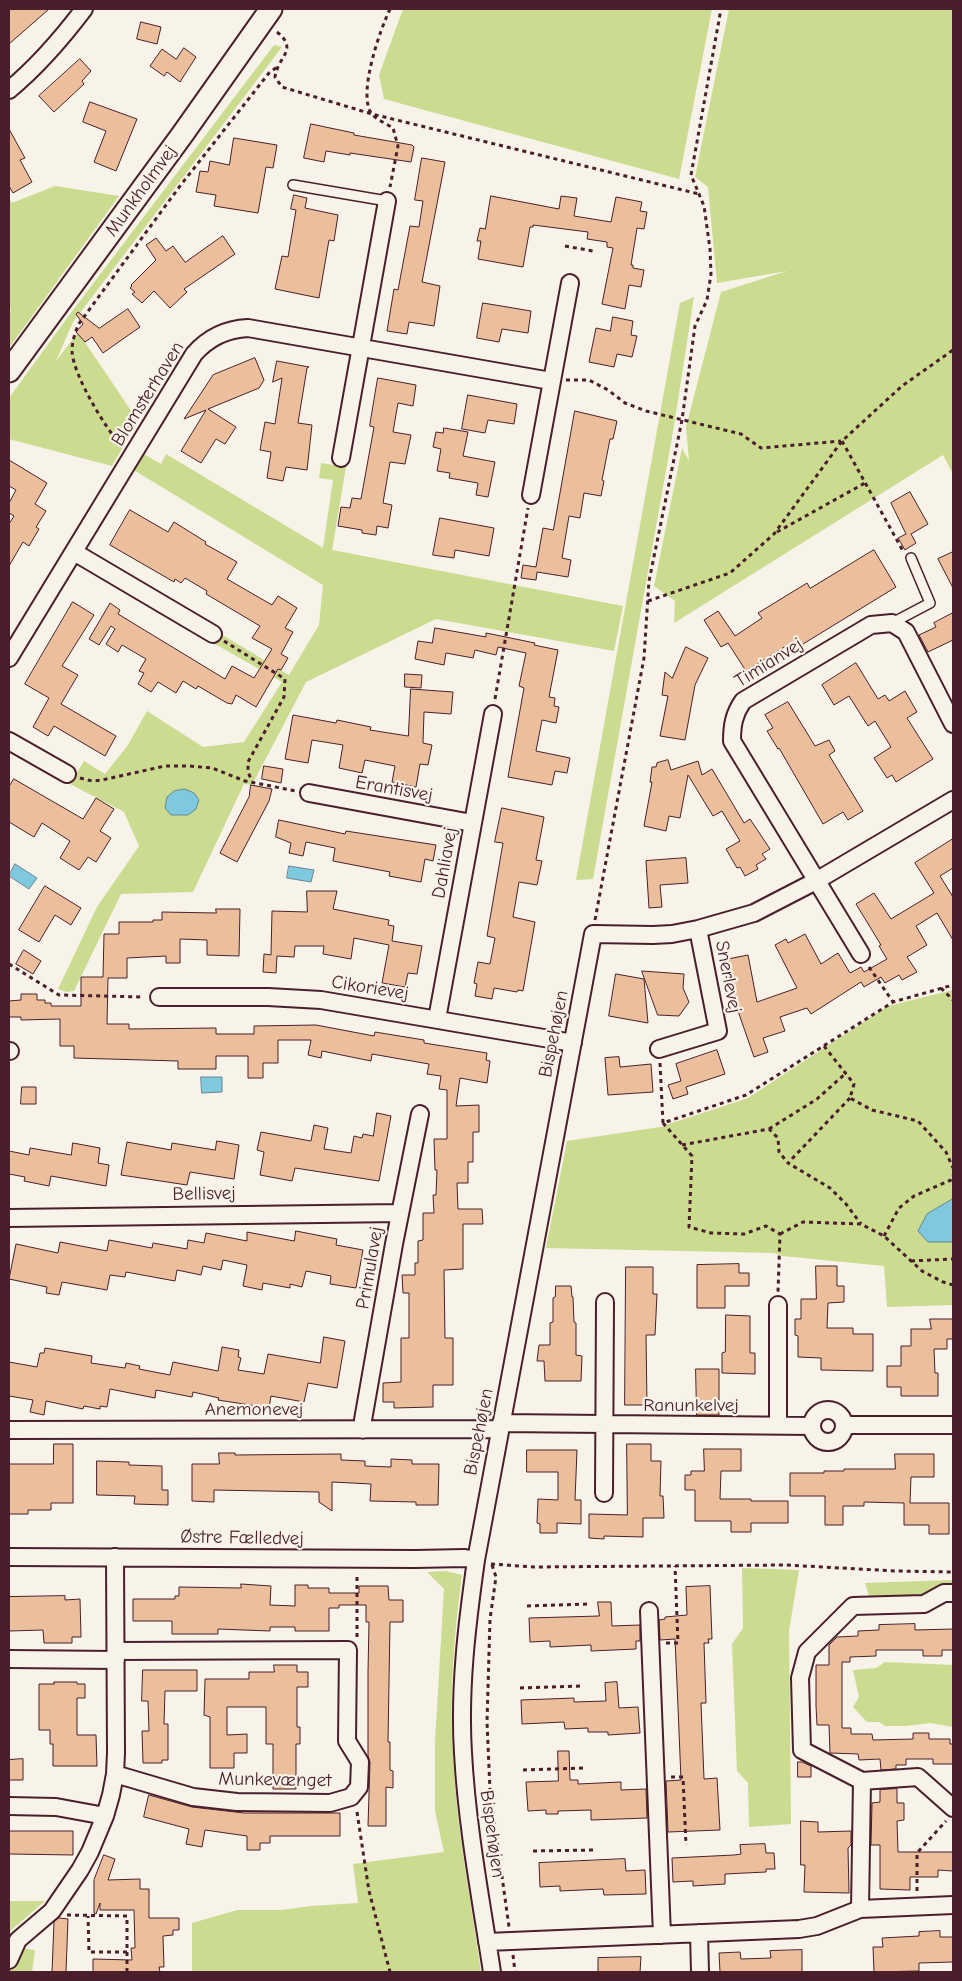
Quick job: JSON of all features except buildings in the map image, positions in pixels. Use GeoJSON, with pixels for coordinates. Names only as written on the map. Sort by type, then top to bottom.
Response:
{"type":"FeatureCollection","features":[{"type":"Feature","properties":{"kind":"street"},"geometry":{"type":"LineString","coordinates":[[9,90],[35,66],[68,30],[84,9]]}},
{"type":"Feature","properties":{"kind":"street","name":"Munkholmvej"},"geometry":{"type":"LineString","coordinates":[[9,371],[182,135],[267,15]]}},
{"type":"Feature","properties":{"kind":"street"},"geometry":{"type":"LineString","coordinates":[[342,458],[387,201]]}},
{"type":"Feature","properties":{"kind":"street"},"geometry":{"type":"LineString","coordinates":[[531,495],[570,283]]}},
{"type":"Feature","properties":{"kind":"street","name":"Blomsterhaven"},"geometry":{"type":"LineString","coordinates":[[9,658],[194,354],[204,343],[217,336],[248,328],[551,381]]}},
{"type":"Feature","properties":{"kind":"street"},"geometry":{"type":"LineString","coordinates":[[74,552],[213,634]]}},
{"type":"Feature","properties":{"kind":"street"},"geometry":{"type":"LineString","coordinates":[[892,623],[906,632],[953,724]]}},
{"type":"Feature","properties":{"kind":"street","name":"Timianvej"},"geometry":{"type":"LineString","coordinates":[[816,881],[732,741],[732,726],[735,714],[743,701],[871,625],[892,623]]}},
{"type":"Feature","properties":{"kind":"street","name":"Dahliavej"},"geometry":{"type":"LineString","coordinates":[[437,1019],[493,714]]}},
{"type":"Feature","properties":{"kind":"street"},"geometry":{"type":"LineString","coordinates":[[9,741],[68,774]]}},
{"type":"Feature","properties":{"kind":"street","name":"Erantisvej"},"geometry":{"type":"LineString","coordinates":[[308,793],[472,823]]}},
{"type":"Feature","properties":{"kind":"street","name":"Snerlevej"},"geometry":{"type":"LineString","coordinates":[[593,934],[652,935],[698,929],[754,913],[816,881],[953,800]]}},
{"type":"Feature","properties":{"kind":"street"},"geometry":{"type":"LineString","coordinates":[[816,881],[861,954]]}},
{"type":"Feature","properties":{"kind":"street","name":"Snerlevej"},"geometry":{"type":"LineString","coordinates":[[659,1049],[718,1031],[698,929]]}},
{"type":"Feature","properties":{"kind":"street","name":"Bispehøjen"},"geometry":{"type":"LineString","coordinates":[[492,1972],[462,1753],[464,1651],[476,1560],[593,934]]}},
{"type":"Feature","properties":{"kind":"street","name":"Cikorievej"},"geometry":{"type":"LineString","coordinates":[[159,997],[268,997],[321,1000],[573,1043]]}},
{"type":"Feature","properties":{"kind":"street","name":"Primulavej"},"geometry":{"type":"LineString","coordinates":[[363,1430],[363,1420],[400,1213],[420,1114]]}},
{"type":"Feature","properties":{"kind":"street","name":"Bellisvej"},"geometry":{"type":"LineString","coordinates":[[9,1218],[400,1213]]}},
{"type":"Feature","properties":{"kind":"street"},"geometry":{"type":"LineString","coordinates":[[604,1493],[605,1302]]}},
{"type":"Feature","properties":{"kind":"street"},"geometry":{"type":"LineString","coordinates":[[778,1305],[778,1425]]}},
{"type":"Feature","properties":{"kind":"street"},"geometry":{"type":"LineString","coordinates":[[830,1410],[839,1415],[844,1425],[841,1435],[837,1439],[828,1442],[818,1439],[812,1431],[815,1416],[819,1412],[830,1410]]}},
{"type":"Feature","properties":{"kind":"street"},"geometry":{"type":"LineString","coordinates":[[844,1425],[953,1425]]}},
{"type":"Feature","properties":{"kind":"street","name":"Ranunkelvej"},"geometry":{"type":"LineString","coordinates":[[501,1426],[812,1426]]}},
{"type":"Feature","properties":{"kind":"street","name":"Anemonevej"},"geometry":{"type":"LineString","coordinates":[[9,1430],[363,1430],[501,1426]]}},
{"type":"Feature","properties":{"kind":"street","name":"Østre Fælledvej"},"geometry":{"type":"LineString","coordinates":[[9,1556],[465,1558],[476,1560]]}},
{"type":"Feature","properties":{"kind":"street"},"geometry":{"type":"LineString","coordinates":[[9,1960],[18,1940],[52,1911],[80,1870],[93,1845],[104,1816],[115,1774],[115,1557]]}},
{"type":"Feature","properties":{"kind":"street"},"geometry":{"type":"LineString","coordinates":[[950,1814],[918,1777],[862,1780],[802,1750],[800,1678],[807,1652],[853,1606],[924,1604],[944,1593],[953,1593]]}},
{"type":"Feature","properties":{"kind":"street"},"geometry":{"type":"LineString","coordinates":[[649,1611],[662,1934]]}},
{"type":"Feature","properties":{"kind":"street"},"geometry":{"type":"LineString","coordinates":[[9,1659],[348,1650]]}},
{"type":"Feature","properties":{"kind":"street","name":"Munkevænget"},"geometry":{"type":"LineString","coordinates":[[115,1774],[193,1797],[238,1802],[330,1803],[348,1799],[355,1794],[360,1784],[360,1762],[347,1741],[348,1650]]}},
{"type":"Feature","properties":{"kind":"street"},"geometry":{"type":"LineString","coordinates":[[860,1910],[862,1780]]}},
{"type":"Feature","properties":{"kind":"street"},"geometry":{"type":"LineString","coordinates":[[9,1806],[56,1807],[104,1816]]}},
{"type":"Feature","properties":{"kind":"street"},"geometry":{"type":"LineString","coordinates":[[487,1942],[817,1926],[860,1910],[953,1905]]}},
{"type":"Feature","properties":{"kind":"street"},"geometry":{"type":"LineString","coordinates":[[698,1933],[700,1972]]}},
{"type":"Feature","properties":{"kind":"lane"},"geometry":{"type":"LineString","coordinates":[[292,185],[387,201]]}},
{"type":"Feature","properties":{"kind":"lane","name":"Timianvej"},"geometry":{"type":"LineString","coordinates":[[892,623],[930,604],[911,558]]}},
{"type":"Feature","properties":{"kind":"path"},"geometry":{"type":"LineString","coordinates":[[387,201],[398,146],[393,128],[372,114],[366,101],[373,55],[390,9]]}},
{"type":"Feature","properties":{"kind":"path"},"geometry":{"type":"LineString","coordinates":[[593,934],[644,658],[648,581],[682,420],[695,326],[707,300],[711,274],[710,249],[704,206],[690,175],[721,9]]}},
{"type":"Feature","properties":{"kind":"path"},"geometry":{"type":"LineString","coordinates":[[131,458],[111,434],[96,410],[75,365],[72,350],[74,337],[78,325],[180,186],[269,73],[277,67],[287,52],[288,44],[267,15]]}},
{"type":"Feature","properties":{"kind":"path"},"geometry":{"type":"LineString","coordinates":[[277,67],[275,77],[282,87],[372,114],[699,194]]}},
{"type":"Feature","properties":{"kind":"path"},"geometry":{"type":"LineString","coordinates":[[564,246],[593,251]]}},
{"type":"Feature","properties":{"kind":"path"},"geometry":{"type":"LineString","coordinates":[[648,601],[730,573],[774,534],[842,441],[902,386],[953,350]]}},
{"type":"Feature","properties":{"kind":"path"},"geometry":{"type":"LineString","coordinates":[[551,381],[590,380],[608,390],[625,404],[646,411],[741,434],[761,448],[842,441]]}},
{"type":"Feature","properties":{"kind":"path"},"geometry":{"type":"LineString","coordinates":[[842,441],[904,552],[911,558]]}},
{"type":"Feature","properties":{"kind":"path"},"geometry":{"type":"LineString","coordinates":[[774,534],[865,483]]}},
{"type":"Feature","properties":{"kind":"path"},"geometry":{"type":"LineString","coordinates":[[493,714],[531,495]]}},
{"type":"Feature","properties":{"kind":"path"},"geometry":{"type":"LineString","coordinates":[[213,634],[285,679],[284,697],[248,762],[248,772],[252,782]]}},
{"type":"Feature","properties":{"kind":"path"},"geometry":{"type":"LineString","coordinates":[[68,774],[92,781],[165,766],[189,766],[212,768],[252,782],[308,793]]}},
{"type":"Feature","properties":{"kind":"path"},"geometry":{"type":"LineString","coordinates":[[861,954],[892,1002]]}},
{"type":"Feature","properties":{"kind":"path"},"geometry":{"type":"LineString","coordinates":[[9,964],[59,995],[159,997]]}},
{"type":"Feature","properties":{"kind":"path"},"geometry":{"type":"LineString","coordinates":[[663,1123],[746,1095],[892,1002],[953,985]]}},
{"type":"Feature","properties":{"kind":"path"},"geometry":{"type":"LineString","coordinates":[[941,988],[953,1000]]}},
{"type":"Feature","properties":{"kind":"path"},"geometry":{"type":"LineString","coordinates":[[788,1163],[850,1098],[854,1084],[824,1046]]}},
{"type":"Feature","properties":{"kind":"path"},"geometry":{"type":"LineString","coordinates":[[659,1049],[663,1123],[692,1156],[689,1227],[711,1233],[744,1234],[766,1226],[780,1234]]}},
{"type":"Feature","properties":{"kind":"path"},"geometry":{"type":"LineString","coordinates":[[682,1145],[769,1129],[817,1098],[846,1073]]}},
{"type":"Feature","properties":{"kind":"path"},"geometry":{"type":"LineString","coordinates":[[850,1098],[872,1110],[918,1120],[946,1152],[953,1168]]}},
{"type":"Feature","properties":{"kind":"path"},"geometry":{"type":"LineString","coordinates":[[769,1129],[778,1138],[779,1152],[788,1163],[830,1188],[846,1204],[861,1224],[884,1236],[922,1271],[953,1285]]}},
{"type":"Feature","properties":{"kind":"path"},"geometry":{"type":"LineString","coordinates":[[884,1236],[899,1208],[914,1196],[951,1180],[953,1175]]}},
{"type":"Feature","properties":{"kind":"path"},"geometry":{"type":"LineString","coordinates":[[780,1234],[803,1222],[861,1224]]}},
{"type":"Feature","properties":{"kind":"path"},"geometry":{"type":"LineString","coordinates":[[778,1305],[780,1234]]}},
{"type":"Feature","properties":{"kind":"path"},"geometry":{"type":"LineString","coordinates":[[911,1261],[953,1259]]}},
{"type":"Feature","properties":{"kind":"path"},"geometry":{"type":"LineString","coordinates":[[494,1555],[492,1565],[496,1578],[490,1619],[487,1722],[490,1790],[515,1972]]}},
{"type":"Feature","properties":{"kind":"path"},"geometry":{"type":"LineString","coordinates":[[348,1650],[357,1645],[357,1559]]}},
{"type":"Feature","properties":{"kind":"path"},"geometry":{"type":"LineString","coordinates":[[476,1560],[492,1565],[534,1567],[786,1565],[953,1572]]}},
{"type":"Feature","properties":{"kind":"path"},"geometry":{"type":"LineString","coordinates":[[650,1644],[678,1643],[675,1566]]}},
{"type":"Feature","properties":{"kind":"path"},"geometry":{"type":"LineString","coordinates":[[527,1606],[588,1604]]}},
{"type":"Feature","properties":{"kind":"path"},"geometry":{"type":"LineString","coordinates":[[520,1688],[584,1686]]}},
{"type":"Feature","properties":{"kind":"path"},"geometry":{"type":"LineString","coordinates":[[523,1770],[586,1768]]}},
{"type":"Feature","properties":{"kind":"path"},"geometry":{"type":"LineString","coordinates":[[656,1778],[683,1777],[686,1845]]}},
{"type":"Feature","properties":{"kind":"path"},"geometry":{"type":"LineString","coordinates":[[355,1794],[369,1891],[390,1972]]}},
{"type":"Feature","properties":{"kind":"path"},"geometry":{"type":"LineString","coordinates":[[917,1892],[917,1853],[950,1814]]}},
{"type":"Feature","properties":{"kind":"path"},"geometry":{"type":"LineString","coordinates":[[533,1851],[596,1850]]}},
{"type":"Feature","properties":{"kind":"path"},"geometry":{"type":"LineString","coordinates":[[52,1911],[63,1915],[127,1916],[127,1972]]}},
{"type":"Feature","properties":{"kind":"path"},"geometry":{"type":"LineString","coordinates":[[88,1916],[89,1952],[127,1952]]}},
{"type":"Feature","properties":{"kind":"green space"},"geometry":{"type":"Polygon","coordinates":[[[403,9],[712,9],[679,179],[384,99],[379,75],[403,9]]]}},
{"type":"Feature","properties":{"kind":"green space"},"geometry":{"type":"Polygon","coordinates":[[[729,9],[953,10],[953,474],[943,455],[674,623],[675,601],[654,586],[682,448],[689,461],[686,427],[721,292],[787,271],[717,283],[708,187],[695,177],[729,9]]]}},
{"type":"Feature","properties":{"kind":"green space"},"geometry":{"type":"Polygon","coordinates":[[[274,45],[282,47],[73,322],[56,361],[78,332],[138,421],[112,466],[9,439],[9,398],[67,318],[274,45]]]}},
{"type":"Feature","properties":{"kind":"green space"},"geometry":{"type":"Polygon","coordinates":[[[55,186],[119,196],[9,348],[9,314],[11,311],[9,305],[9,198],[12,203],[55,186]]]}},
{"type":"Feature","properties":{"kind":"green space"},"geometry":{"type":"Polygon","coordinates":[[[694,297],[674,426],[593,879],[576,880],[680,303],[694,297]]]}},
{"type":"Feature","properties":{"kind":"green space"},"geometry":{"type":"Polygon","coordinates":[[[142,453],[161,464],[166,454],[323,548],[333,480],[319,478],[321,463],[346,467],[332,550],[623,606],[614,651],[436,619],[306,682],[252,785],[244,784],[193,892],[121,894],[74,991],[66,992],[58,989],[97,907],[139,846],[124,812],[70,784],[84,761],[105,774],[128,745],[147,711],[203,747],[244,742],[282,682],[215,644],[221,634],[289,675],[319,625],[323,585],[132,469],[142,453]]]}},
{"type":"Feature","properties":{"kind":"green space"},"geometry":{"type":"Polygon","coordinates":[[[953,990],[953,1305],[887,1307],[884,1266],[783,1256],[774,1253],[546,1248],[567,1141],[660,1127],[748,1098],[888,1006],[953,990]]]}},
{"type":"Feature","properties":{"kind":"green space"},"geometry":{"type":"Polygon","coordinates":[[[742,1568],[799,1570],[789,1631],[791,1824],[749,1827],[748,1783],[737,1771],[732,1644],[743,1628],[742,1568]]]}},
{"type":"Feature","properties":{"kind":"green space"},"geometry":{"type":"Polygon","coordinates":[[[446,1571],[462,1575],[453,1664],[452,1731],[461,1836],[481,1972],[192,1972],[192,1923],[237,1910],[282,1910],[358,1903],[353,1864],[444,1852],[435,1811],[435,1742],[444,1589],[427,1572],[446,1571]]]}},
{"type":"Feature","properties":{"kind":"green space"},"geometry":{"type":"Polygon","coordinates":[[[953,1580],[953,1591],[870,1599],[865,1583],[953,1580]]]}},
{"type":"Feature","properties":{"kind":"green space"},"geometry":{"type":"Polygon","coordinates":[[[885,1662],[953,1665],[953,1727],[930,1723],[885,1726],[879,1722],[867,1722],[853,1707],[859,1697],[853,1670],[876,1668],[885,1662]]]}},
{"type":"Feature","properties":{"kind":"green space"},"geometry":{"type":"Polygon","coordinates":[[[9,1901],[45,1901],[9,1932],[9,1901]]]}},
{"type":"Feature","properties":{"kind":"green space"},"geometry":{"type":"Polygon","coordinates":[[[21,1948],[35,1950],[32,1972],[9,1972],[21,1948]]]}},
{"type":"Feature","properties":{"kind":"water"},"geometry":{"type":"Polygon","coordinates":[[[185,789],[194,793],[199,800],[196,809],[188,815],[171,815],[165,808],[167,797],[174,791],[185,789]]]}},
{"type":"Feature","properties":{"kind":"water"},"geometry":{"type":"Polygon","coordinates":[[[15,864],[37,878],[29,889],[9,876],[15,864]]]}},
{"type":"Feature","properties":{"kind":"water"},"geometry":{"type":"Polygon","coordinates":[[[289,866],[314,870],[311,882],[287,878],[289,866]]]}},
{"type":"Feature","properties":{"kind":"water"},"geometry":{"type":"Polygon","coordinates":[[[201,1077],[222,1077],[222,1092],[202,1093],[201,1077]]]}},
{"type":"Feature","properties":{"kind":"water"},"geometry":{"type":"Polygon","coordinates":[[[953,1199],[953,1242],[928,1242],[918,1231],[927,1214],[953,1199]]]}}]}
